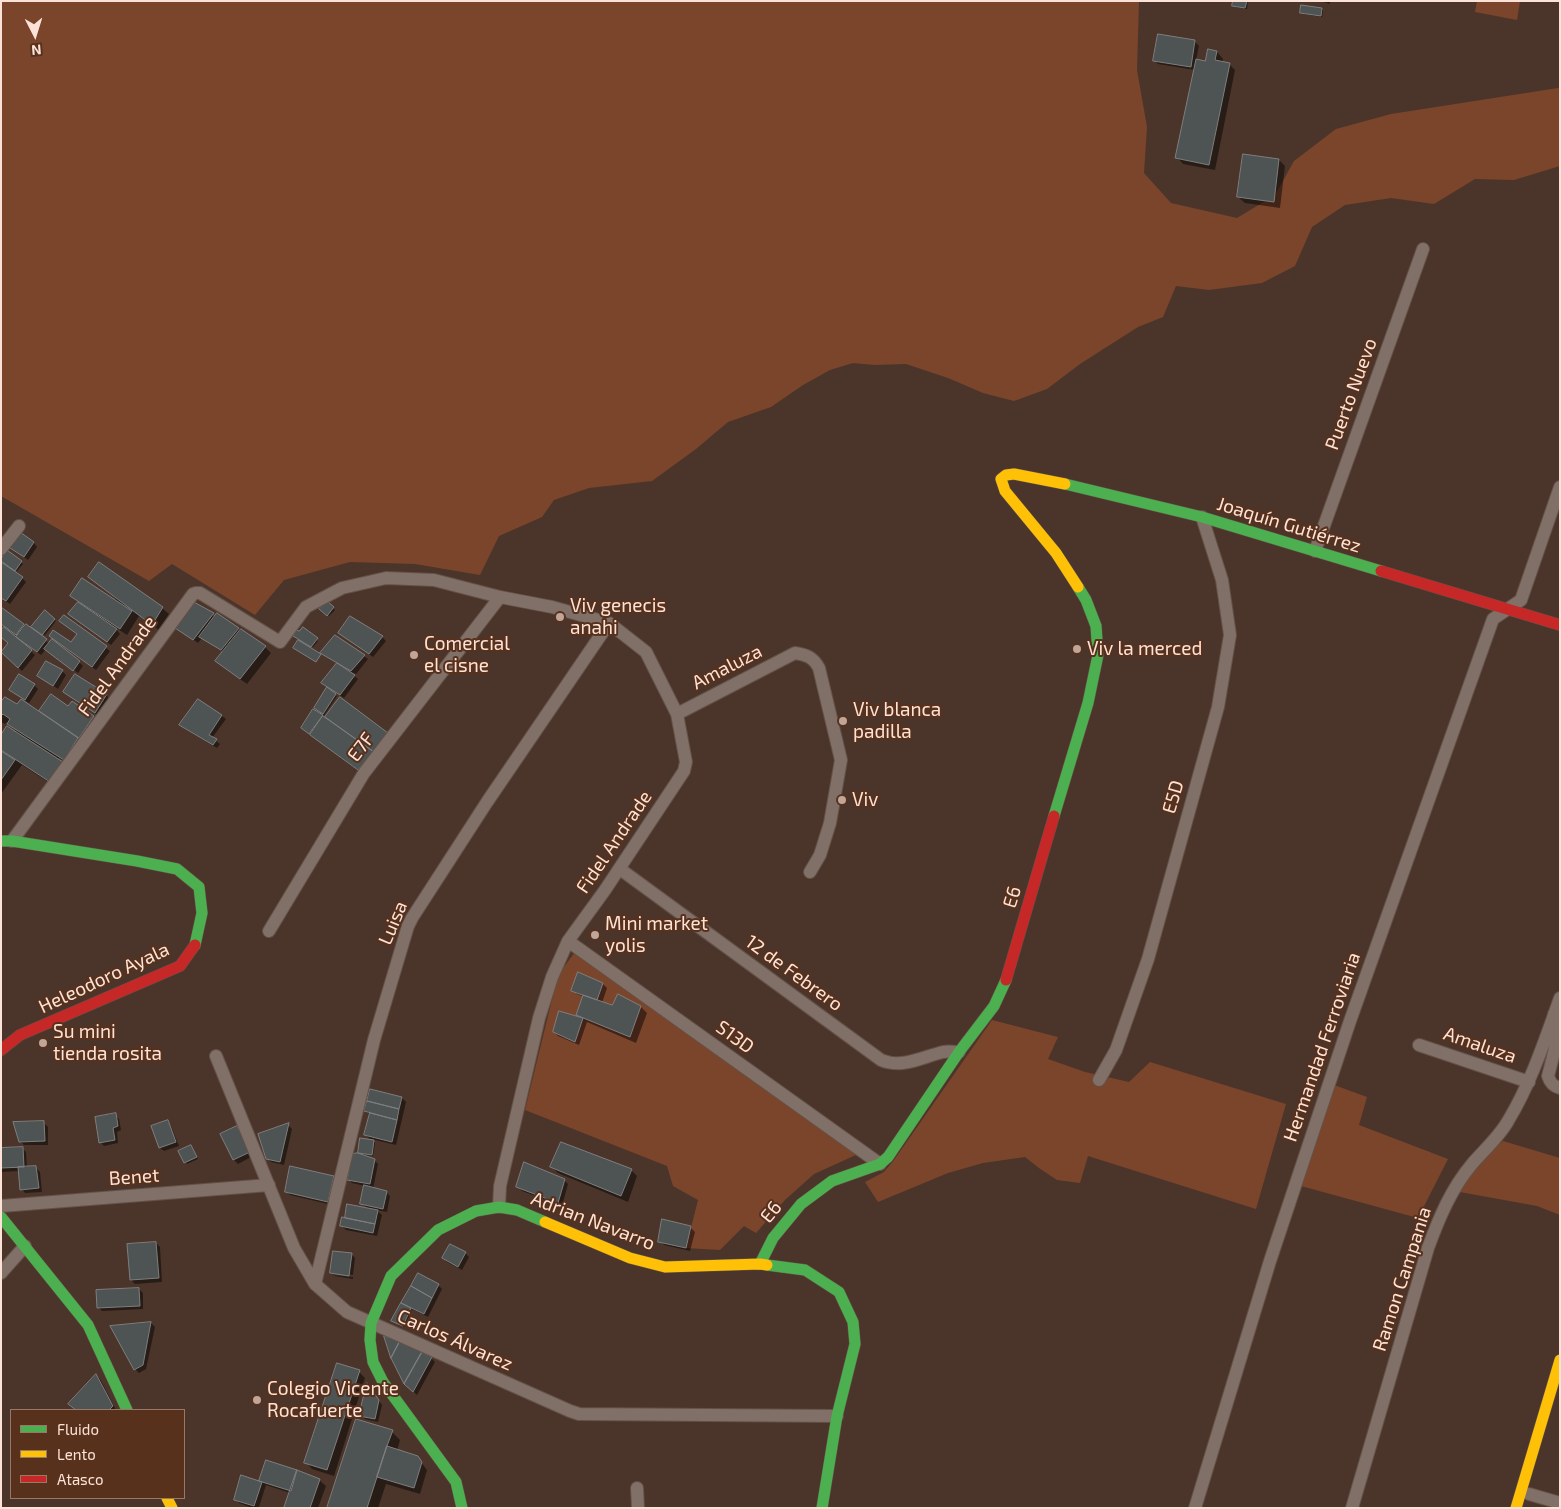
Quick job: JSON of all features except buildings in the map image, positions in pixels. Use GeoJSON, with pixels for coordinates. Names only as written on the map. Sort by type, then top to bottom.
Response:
{"type":"FeatureCollection","features":[{"type":"Feature","properties":{"kind":"street","name":"Puerto Nuevo"},"geometry":{"type":"LineString","coordinates":[[1315,551],[1423,249]]}},
{"type":"Feature","properties":{"kind":"street","name":"Joaquín Gutiérrez"},"geometry":{"type":"LineString","coordinates":[[1006,475],[1014,474],[1043,479],[1202,517],[1560,625]]}},
{"type":"Feature","properties":{"kind":"street","name":"E6"},"geometry":{"type":"LineString","coordinates":[[760,1264],[773,1238],[801,1204],[832,1181],[880,1164],[888,1157],[959,1052],[994,1006],[1005,983],[1088,703],[1098,656],[1096,626],[1086,600],[1056,553],[1004,491],[1001,479],[1006,475]]}},
{"type":"Feature","properties":{"kind":"street"},"geometry":{"type":"LineString","coordinates":[[1507,609],[1521,600],[1560,488]]}},
{"type":"Feature","properties":{"kind":"street","name":"E5D"},"geometry":{"type":"LineString","coordinates":[[1099,1080],[1116,1050],[1148,959],[1218,707],[1230,635],[1222,580],[1202,517]]}},
{"type":"Feature","properties":{"kind":"street"},"geometry":{"type":"LineString","coordinates":[[1,550],[19,526]]}},
{"type":"Feature","properties":{"kind":"street","name":"Fidel Andrade"},"geometry":{"type":"LineString","coordinates":[[6,841],[196,592],[280,642],[306,607],[342,588],[386,578],[434,580],[500,597],[552,606],[609,623],[646,652],[677,714],[686,767],[620,868],[568,941],[552,977],[539,1018],[500,1186],[499,1207]]}},
{"type":"Feature","properties":{"kind":"street","name":"E7F"},"geometry":{"type":"LineString","coordinates":[[269,931],[364,773],[500,597]]}},
{"type":"Feature","properties":{"kind":"street","name":"Hermandad Ferroviaria"},"geometry":{"type":"LineString","coordinates":[[1195,1508],[1270,1261],[1350,1021],[1493,619],[1507,609]]}},
{"type":"Feature","properties":{"kind":"street","name":"Luisa"},"geometry":{"type":"LineString","coordinates":[[315,1284],[374,1040],[408,926],[487,802],[609,623]]}},
{"type":"Feature","properties":{"kind":"street","name":"Amaluza"},"geometry":{"type":"LineString","coordinates":[[677,714],[795,653],[806,654],[814,660],[819,668],[841,760],[830,823],[820,856],[810,872]]}},
{"type":"Feature","properties":{"kind":"street","name":"Heleodoro Ayala"},"geometry":{"type":"LineString","coordinates":[[1,1050],[20,1035],[180,966],[196,942],[202,913],[199,887],[177,869],[137,860],[6,841]]}},
{"type":"Feature","properties":{"kind":"street","name":"12 de Febrero"},"geometry":{"type":"LineString","coordinates":[[620,868],[881,1060],[890,1064],[900,1064],[946,1051],[959,1052]]}},
{"type":"Feature","properties":{"kind":"street","name":"S13D"},"geometry":{"type":"LineString","coordinates":[[568,941],[880,1164]]}},
{"type":"Feature","properties":{"kind":"street","name":"Ramon Campania"},"geometry":{"type":"LineString","coordinates":[[1352,1508],[1428,1248],[1439,1219],[1453,1190],[1471,1165],[1508,1122],[1529,1082],[1560,998]]}},
{"type":"Feature","properties":{"kind":"street"},"geometry":{"type":"LineString","coordinates":[[1554,1014],[1558,1023],[1558,1031],[1548,1076],[1550,1082],[1555,1087],[1560,1088]]}},
{"type":"Feature","properties":{"kind":"street","name":"Amaluza"},"geometry":{"type":"LineString","coordinates":[[1419,1045],[1529,1082]]}},
{"type":"Feature","properties":{"kind":"street","name":"Carlos Álvarez"},"geometry":{"type":"LineString","coordinates":[[216,1056],[294,1248],[315,1284],[347,1312],[580,1414],[838,1416]]}},
{"type":"Feature","properties":{"kind":"street","name":"Benet"},"geometry":{"type":"LineString","coordinates":[[1,1206],[269,1185]]}},
{"type":"Feature","properties":{"kind":"street","name":"Adrian Navarro"},"geometry":{"type":"LineString","coordinates":[[371,1323],[391,1276],[414,1251],[438,1230],[476,1211],[499,1207],[517,1210],[630,1258],[665,1266],[760,1264],[805,1270],[839,1292],[853,1322],[855,1344],[838,1416],[822,1508]]}},
{"type":"Feature","properties":{"kind":"street"},"geometry":{"type":"LineString","coordinates":[[1,1217],[88,1325],[127,1409]]}},
{"type":"Feature","properties":{"kind":"street"},"geometry":{"type":"LineString","coordinates":[[1,1273],[25,1246]]}},
{"type":"Feature","properties":{"kind":"street"},"geometry":{"type":"LineString","coordinates":[[371,1323],[370,1340],[373,1362],[383,1382],[456,1482],[462,1508]]}},
{"type":"Feature","properties":{"kind":"street"},"geometry":{"type":"LineString","coordinates":[[1516,1508],[1560,1360]]}},
{"type":"Feature","properties":{"kind":"street"},"geometry":{"type":"LineString","coordinates":[[637,1488],[638,1508]]}},
{"type":"Feature","properties":{"kind":"street"},"geometry":{"type":"LineString","coordinates":[[1528,1494],[1560,1504]]}},
{"type":"Feature","properties":{"kind":"shaded area"},"geometry":{"type":"Polygon","coordinates":[[[1,1],[1139,1],[1137,70],[1147,127],[1144,173],[1171,203],[1237,218],[1275,195],[1294,161],[1336,129],[1391,114],[1558,88],[1560,89],[1560,166],[1514,180],[1475,179],[1434,204],[1391,198],[1345,205],[1312,227],[1295,266],[1262,283],[1209,290],[1176,286],[1163,317],[1138,327],[1080,364],[1047,389],[1014,401],[983,393],[948,378],[906,364],[875,365],[853,363],[830,370],[803,385],[771,407],[728,422],[696,449],[652,481],[589,488],[554,500],[542,517],[499,536],[480,575],[415,564],[350,562],[284,580],[255,615],[172,564],[149,581],[1,496],[1,1]]]}},
{"type":"Feature","properties":{"kind":"shaded area"},"geometry":{"type":"Polygon","coordinates":[[[1477,1],[1520,1],[1517,20],[1475,12],[1477,1]]]}},
{"type":"Feature","properties":{"kind":"shaded area"},"geometry":{"type":"Polygon","coordinates":[[[575,952],[858,1154],[814,1174],[785,1200],[756,1233],[744,1226],[720,1250],[686,1248],[698,1200],[673,1186],[667,1166],[525,1110],[558,975],[575,952]]]}},
{"type":"Feature","properties":{"kind":"shaded area"},"geometry":{"type":"Polygon","coordinates":[[[992,1020],[1058,1037],[1048,1059],[1085,1072],[1129,1082],[1150,1062],[1286,1104],[1256,1209],[1088,1156],[1080,1183],[1057,1180],[1025,1157],[983,1163],[948,1173],[878,1202],[865,1182],[884,1172],[894,1160],[992,1020]]]}},
{"type":"Feature","properties":{"kind":"shaded area"},"geometry":{"type":"Polygon","coordinates":[[[1334,1085],[1367,1097],[1359,1125],[1448,1159],[1418,1218],[1301,1186],[1334,1085]]]}},
{"type":"Feature","properties":{"kind":"shaded area"},"geometry":{"type":"Polygon","coordinates":[[[1503,1141],[1560,1158],[1560,1215],[1537,1206],[1460,1192],[1478,1164],[1503,1141]]]}},
{"type":"Feature","properties":{"kind":"traffic: fast"},"geometry":{"type":"LineString","coordinates":[[1065,484],[1202,517],[1381,571]]}},
{"type":"Feature","properties":{"kind":"traffic: fast"},"geometry":{"type":"LineString","coordinates":[[1054,816],[1088,703],[1098,655],[1096,626],[1086,600],[1078,587]]}},
{"type":"Feature","properties":{"kind":"traffic: fast"},"geometry":{"type":"LineString","coordinates":[[1,841],[12,841],[177,869],[199,887],[202,913],[195,945]]}},
{"type":"Feature","properties":{"kind":"traffic: fast"},"geometry":{"type":"LineString","coordinates":[[760,1264],[773,1238],[801,1204],[832,1181],[880,1164],[888,1157],[959,1052],[994,1006],[1006,980]]}},
{"type":"Feature","properties":{"kind":"traffic: fast"},"geometry":{"type":"LineString","coordinates":[[462,1508],[456,1482],[383,1382],[373,1362],[370,1340],[371,1323],[391,1276],[438,1230],[476,1211],[499,1207],[517,1210],[545,1222]]}},
{"type":"Feature","properties":{"kind":"traffic: fast"},"geometry":{"type":"LineString","coordinates":[[1,1217],[88,1325],[127,1409]]}},
{"type":"Feature","properties":{"kind":"traffic: fast"},"geometry":{"type":"LineString","coordinates":[[767,1265],[805,1270],[839,1292],[853,1322],[855,1344],[837,1416],[822,1508]]}},
{"type":"Feature","properties":{"kind":"traffic: slow"},"geometry":{"type":"LineString","coordinates":[[1065,484],[1014,474],[1006,475],[1001,479],[1005,491],[1056,553],[1078,587]]}},
{"type":"Feature","properties":{"kind":"traffic: slow"},"geometry":{"type":"LineString","coordinates":[[545,1222],[630,1258],[665,1267],[767,1265]]}},
{"type":"Feature","properties":{"kind":"traffic: slow"},"geometry":{"type":"LineString","coordinates":[[1516,1508],[1560,1360]]}},
{"type":"Feature","properties":{"kind":"traffic: slow"},"geometry":{"type":"LineString","coordinates":[[168,1499],[172,1508]]}},
{"type":"Feature","properties":{"kind":"traffic: jam"},"geometry":{"type":"LineString","coordinates":[[1381,571],[1560,625]]}},
{"type":"Feature","properties":{"kind":"traffic: jam"},"geometry":{"type":"LineString","coordinates":[[1006,980],[1054,816]]}},
{"type":"Feature","properties":{"kind":"traffic: jam"},"geometry":{"type":"LineString","coordinates":[[1,1050],[20,1035],[180,966],[195,945]]}},
{"type":"Feature","properties":{"kind":"place","name":"Viv genecis anahi"},"geometry":{"type":"Point","coordinates":[560,617]}},
{"type":"Feature","properties":{"kind":"place","name":"Viv la merced"},"geometry":{"type":"Point","coordinates":[1077,649]}},
{"type":"Feature","properties":{"kind":"place","name":"Comercial el cisne"},"geometry":{"type":"Point","coordinates":[414,655]}},
{"type":"Feature","properties":{"kind":"place","name":"Viv blanca padilla"},"geometry":{"type":"Point","coordinates":[843,721]}},
{"type":"Feature","properties":{"kind":"place","name":"Viv"},"geometry":{"type":"Point","coordinates":[842,800]}},
{"type":"Feature","properties":{"kind":"place","name":"Mini market yolis"},"geometry":{"type":"Point","coordinates":[595,935]}},
{"type":"Feature","properties":{"kind":"place","name":"Su mini tienda rosita"},"geometry":{"type":"Point","coordinates":[43,1043]}},
{"type":"Feature","properties":{"kind":"place","name":"Colegio Vicente Rocafuerte"},"geometry":{"type":"Point","coordinates":[257,1400]}}]}
